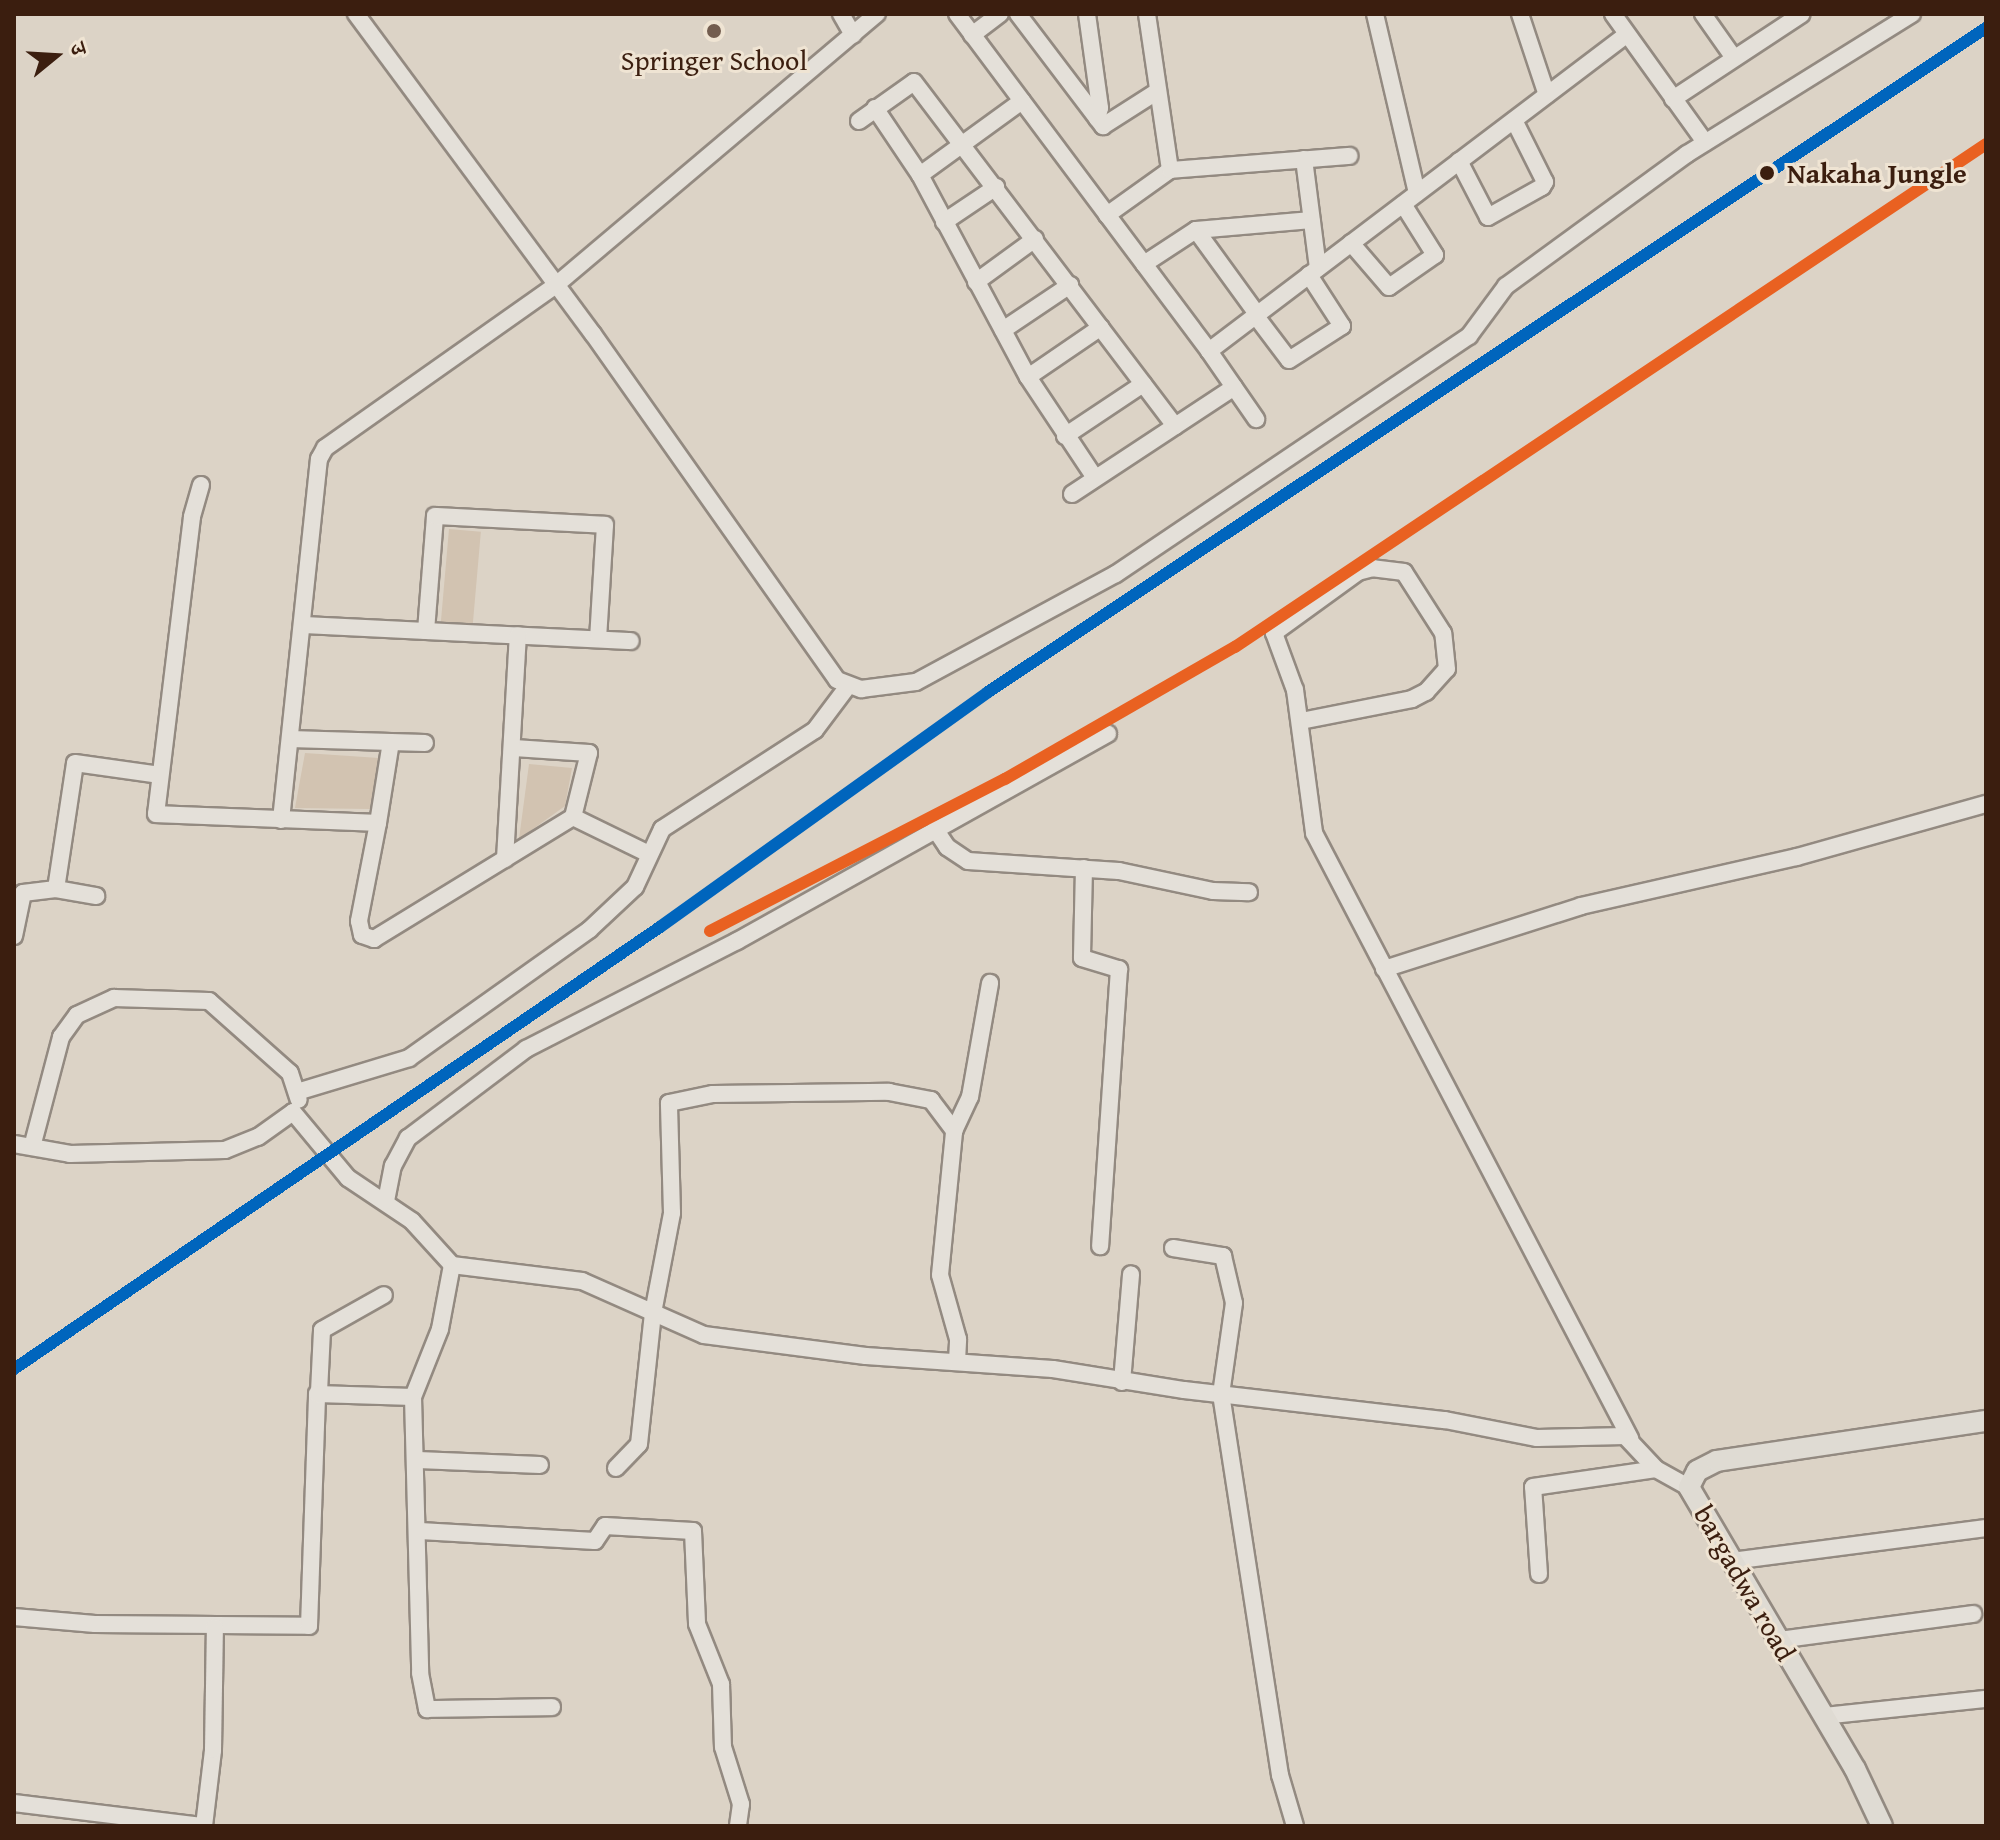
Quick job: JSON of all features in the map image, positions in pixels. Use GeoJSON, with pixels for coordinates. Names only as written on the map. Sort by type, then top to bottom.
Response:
{"type":"FeatureCollection","features":[{"type":"Feature","properties":{"kind":"main road","name":"bargadwa road"},"geometry":{"type":"LineString","coordinates":[[1882,1826],[1823,1716],[1689,1487],[1697,1471],[1717,1461],[1986,1421]]}},
{"type":"Feature","properties":{"kind":"street"},"geometry":{"type":"LineString","coordinates":[[356,14],[556,285],[837,680],[848,686],[916,682],[1116,574],[1469,336],[1506,286],[1705,142],[1912,14]]}},
{"type":"Feature","properties":{"kind":"street"},"geometry":{"type":"LineString","coordinates":[[841,14],[853,35]]}},
{"type":"Feature","properties":{"kind":"street"},"geometry":{"type":"LineString","coordinates":[[281,820],[319,459],[325,448],[556,285],[877,14]]}},
{"type":"Feature","properties":{"kind":"street"},"geometry":{"type":"LineString","coordinates":[[957,14],[1209,351],[1256,419]]}},
{"type":"Feature","properties":{"kind":"street"},"geometry":{"type":"LineString","coordinates":[[972,35],[1000,14]]}},
{"type":"Feature","properties":{"kind":"street"},"geometry":{"type":"LineString","coordinates":[[1018,14],[1097,119],[1108,126],[1158,91]]}},
{"type":"Feature","properties":{"kind":"street"},"geometry":{"type":"LineString","coordinates":[[1087,14],[1100,108],[1097,119]]}},
{"type":"Feature","properties":{"kind":"street"},"geometry":{"type":"LineString","coordinates":[[1147,14],[1170,170]]}},
{"type":"Feature","properties":{"kind":"street"},"geometry":{"type":"LineString","coordinates":[[1375,14],[1417,193]]}},
{"type":"Feature","properties":{"kind":"street"},"geometry":{"type":"LineString","coordinates":[[1520,14],[1547,95]]}},
{"type":"Feature","properties":{"kind":"street"},"geometry":{"type":"LineString","coordinates":[[1613,14],[1705,142]]}},
{"type":"Feature","properties":{"kind":"street"},"geometry":{"type":"LineString","coordinates":[[1705,14],[1734,58]]}},
{"type":"Feature","properties":{"kind":"street"},"geometry":{"type":"LineString","coordinates":[[1673,99],[1802,14]]}},
{"type":"Feature","properties":{"kind":"street"},"geometry":{"type":"LineString","coordinates":[[1209,351],[1626,35]]}},
{"type":"Feature","properties":{"kind":"street"},"geometry":{"type":"LineString","coordinates":[[859,121],[914,82],[1175,426]]}},
{"type":"Feature","properties":{"kind":"street"},"geometry":{"type":"LineString","coordinates":[[920,175],[1022,101]]}},
{"type":"Feature","properties":{"kind":"street"},"geometry":{"type":"LineString","coordinates":[[875,108],[920,175],[1028,377],[1095,478]]}},
{"type":"Feature","properties":{"kind":"street"},"geometry":{"type":"LineString","coordinates":[[1459,161],[1488,217],[1542,187],[1545,182],[1514,120]]}},
{"type":"Feature","properties":{"kind":"street"},"geometry":{"type":"LineString","coordinates":[[1107,215],[1170,170],[1349,156]]}},
{"type":"Feature","properties":{"kind":"street"},"geometry":{"type":"LineString","coordinates":[[1196,230],[1289,360],[1342,326],[1314,271],[1312,220],[1304,159]]}},
{"type":"Feature","properties":{"kind":"street"},"geometry":{"type":"LineString","coordinates":[[944,222],[996,187]]}},
{"type":"Feature","properties":{"kind":"street"},"geometry":{"type":"LineString","coordinates":[[1351,243],[1389,287],[1435,255],[1403,204]]}},
{"type":"Feature","properties":{"kind":"street"},"geometry":{"type":"LineString","coordinates":[[1144,264],[1196,230],[1312,220]]}},
{"type":"Feature","properties":{"kind":"street"},"geometry":{"type":"LineString","coordinates":[[976,282],[1035,239]]}},
{"type":"Feature","properties":{"kind":"street"},"geometry":{"type":"LineString","coordinates":[[1003,330],[1070,285]]}},
{"type":"Feature","properties":{"kind":"street"},"geometry":{"type":"LineString","coordinates":[[1028,377],[1101,327]]}},
{"type":"Feature","properties":{"kind":"street"},"geometry":{"type":"LineString","coordinates":[[1065,436],[1143,384]]}},
{"type":"Feature","properties":{"kind":"street"},"geometry":{"type":"LineString","coordinates":[[1072,494],[1234,387]]}},
{"type":"Feature","properties":{"kind":"street"},"geometry":{"type":"LineString","coordinates":[[201,485],[192,517],[160,775],[158,815],[378,823]]}},
{"type":"Feature","properties":{"kind":"street"},"geometry":{"type":"LineString","coordinates":[[426,631],[435,516],[605,525],[598,639]]}},
{"type":"Feature","properties":{"kind":"street"},"geometry":{"type":"LineString","coordinates":[[1301,721],[1412,699],[1426,692],[1447,669],[1443,633],[1404,572],[1373,568],[1358,572],[1275,631],[1301,721],[1314,833],[1630,1438],[1656,1469],[1689,1487]]}},
{"type":"Feature","properties":{"kind":"street"},"geometry":{"type":"LineString","coordinates":[[302,625],[631,641]]}},
{"type":"Feature","properties":{"kind":"street"},"geometry":{"type":"LineString","coordinates":[[505,859],[514,748],[518,635]]}},
{"type":"Feature","properties":{"kind":"street"},"geometry":{"type":"LineString","coordinates":[[300,1091],[409,1058],[614,909],[635,887],[649,854],[669,823],[815,730],[848,686]]}},
{"type":"Feature","properties":{"kind":"street"},"geometry":{"type":"LineString","coordinates":[[386,1201],[393,1166],[408,1138],[526,1049],[737,941],[1108,734]]}},
{"type":"Feature","properties":{"kind":"street"},"geometry":{"type":"LineString","coordinates":[[290,739],[425,743]]}},
{"type":"Feature","properties":{"kind":"street"},"geometry":{"type":"LineString","coordinates":[[391,742],[359,921],[362,935],[374,939],[573,817],[589,753],[514,748]]}},
{"type":"Feature","properties":{"kind":"street"},"geometry":{"type":"LineString","coordinates":[[56,889],[75,763],[160,775]]}},
{"type":"Feature","properties":{"kind":"street"},"geometry":{"type":"LineString","coordinates":[[1384,969],[1581,906],[1797,857],[1986,804]]}},
{"type":"Feature","properties":{"kind":"street"},"geometry":{"type":"LineString","coordinates":[[573,817],[649,854]]}},
{"type":"Feature","properties":{"kind":"street"},"geometry":{"type":"LineString","coordinates":[[935,829],[947,847],[968,861],[1084,868],[1213,891],[1249,892]]}},
{"type":"Feature","properties":{"kind":"street"},"geometry":{"type":"LineString","coordinates":[[1084,868],[1082,958],[1119,969],[1100,1246]]}},
{"type":"Feature","properties":{"kind":"street"},"geometry":{"type":"LineString","coordinates":[[14,936],[23,893],[56,889],[96,896]]}},
{"type":"Feature","properties":{"kind":"street"},"geometry":{"type":"LineString","coordinates":[[957,1361],[958,1339],[940,1275],[954,1131],[970,1097],[990,983]]}},
{"type":"Feature","properties":{"kind":"street"},"geometry":{"type":"LineString","coordinates":[[14,1144],[70,1154],[225,1150],[258,1137],[293,1112],[300,1091],[290,1073],[209,1001],[114,998],[77,1015],[61,1037],[32,1147]]}},
{"type":"Feature","properties":{"kind":"street"},"geometry":{"type":"LineString","coordinates":[[616,1468],[639,1444],[653,1313],[672,1213],[669,1103],[713,1094],[889,1092],[934,1102],[954,1131]]}},
{"type":"Feature","properties":{"kind":"street"},"geometry":{"type":"LineString","coordinates":[[293,1112],[348,1178],[412,1221],[452,1265],[582,1281],[704,1335],[957,1361],[1445,1420],[1537,1438],[1630,1438]]}},
{"type":"Feature","properties":{"kind":"street"},"geometry":{"type":"LineString","coordinates":[[1173,1248],[1223,1256],[1234,1303],[1221,1394],[1280,1775],[1295,1826]]}},
{"type":"Feature","properties":{"kind":"street"},"geometry":{"type":"LineString","coordinates":[[452,1265],[440,1329],[413,1397],[420,1531],[420,1673],[427,1709],[552,1707]]}},
{"type":"Feature","properties":{"kind":"street"},"geometry":{"type":"LineString","coordinates":[[1122,1382],[1131,1274]]}},
{"type":"Feature","properties":{"kind":"street"},"geometry":{"type":"LineString","coordinates":[[14,1617],[300,1630],[313,1619],[322,1330],[384,1295]]}},
{"type":"Feature","properties":{"kind":"street"},"geometry":{"type":"LineString","coordinates":[[319,1392],[413,1397]]}},
{"type":"Feature","properties":{"kind":"street"},"geometry":{"type":"LineString","coordinates":[[418,1460],[540,1465]]}},
{"type":"Feature","properties":{"kind":"street"},"geometry":{"type":"LineString","coordinates":[[1539,1574],[1533,1487],[1656,1469]]}},
{"type":"Feature","properties":{"kind":"street"},"geometry":{"type":"LineString","coordinates":[[420,1531],[595,1541],[605,1526],[693,1531],[697,1624],[721,1684],[723,1747],[741,1804],[738,1826]]}},
{"type":"Feature","properties":{"kind":"street"},"geometry":{"type":"LineString","coordinates":[[1732,1561],[1986,1528]]}},
{"type":"Feature","properties":{"kind":"street"},"geometry":{"type":"LineString","coordinates":[[1778,1640],[1973,1614]]}},
{"type":"Feature","properties":{"kind":"street"},"geometry":{"type":"LineString","coordinates":[[14,1803],[202,1826],[213,1750],[215,1627]]}},
{"type":"Feature","properties":{"kind":"street"},"geometry":{"type":"LineString","coordinates":[[1823,1716],[1986,1699]]}},
{"type":"Feature","properties":{"kind":"shaded area"},"geometry":{"type":"Polygon","coordinates":[[[449,529],[481,532],[473,625],[441,623],[449,529]]]}},
{"type":"Feature","properties":{"kind":"shaded area"},"geometry":{"type":"Polygon","coordinates":[[[305,753],[379,758],[370,809],[295,808],[305,753]]]}},
{"type":"Feature","properties":{"kind":"shaded area"},"geometry":{"type":"Polygon","coordinates":[[[529,764],[572,768],[565,806],[519,839],[529,764]]]}},
{"type":"Feature","properties":{"kind":"transit line"},"geometry":{"type":"LineString","coordinates":[[14,1369],[660,927],[988,692],[1986,28]]}},
{"type":"Feature","properties":{"kind":"transit line"},"geometry":{"type":"LineString","coordinates":[[710,931],[1005,779],[1235,647],[1986,144]]}},
{"type":"Feature","properties":{"kind":"place","name":"Springer School"},"geometry":{"type":"Point","coordinates":[714,31]}},
{"type":"Feature","properties":{"kind":"place","name":"Nakaha Jungle"},"geometry":{"type":"Point","coordinates":[1767,173]}}]}
